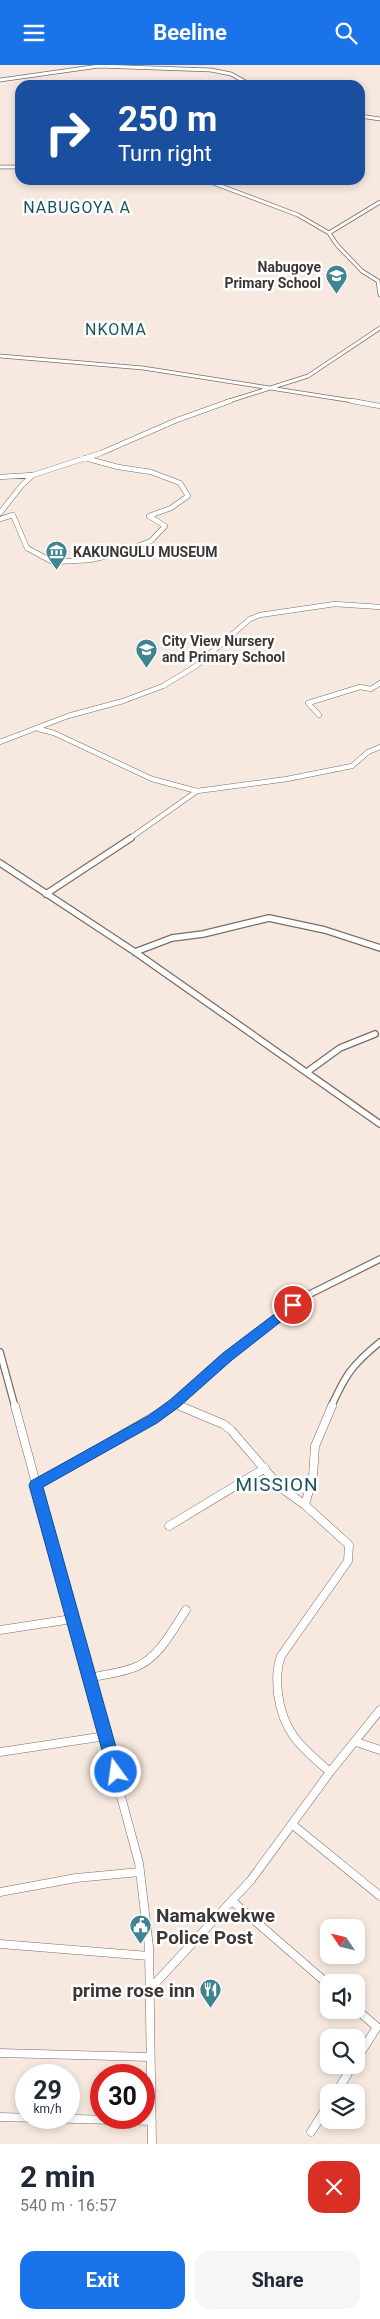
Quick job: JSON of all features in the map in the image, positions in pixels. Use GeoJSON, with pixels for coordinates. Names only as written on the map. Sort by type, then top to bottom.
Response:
{"type":"FeatureCollection","features":[{"type":"Feature","properties":{"kind":"street"},"geometry":{"type":"LineString","coordinates":[[175,70],[179,65]]}},
{"type":"Feature","properties":{"kind":"street"},"geometry":{"type":"LineString","coordinates":[[0,80],[95,66],[219,71],[244,80]]}},
{"type":"Feature","properties":{"kind":"street"},"geometry":{"type":"LineString","coordinates":[[365,117],[380,119]]}},
{"type":"Feature","properties":{"kind":"street"},"geometry":{"type":"LineString","coordinates":[[0,167],[15,167]]}},
{"type":"Feature","properties":{"kind":"street"},"geometry":{"type":"LineString","coordinates":[[218,185],[298,215],[329,233],[337,245],[362,271],[377,280],[380,295]]}},
{"type":"Feature","properties":{"kind":"street"},"geometry":{"type":"LineString","coordinates":[[329,233],[380,202]]}},
{"type":"Feature","properties":{"kind":"street"},"geometry":{"type":"LineString","coordinates":[[0,477],[33,475],[119,445],[177,420],[308,376],[380,328]]}},
{"type":"Feature","properties":{"kind":"street"},"geometry":{"type":"LineString","coordinates":[[0,356],[109,363],[285,389],[380,406]]}},
{"type":"Feature","properties":{"kind":"street"},"geometry":{"type":"LineString","coordinates":[[285,389],[292,382]]}},
{"type":"Feature","properties":{"kind":"street"},"geometry":{"type":"LineString","coordinates":[[0,519],[13,515],[27,548],[54,562],[90,560],[112,555],[151,541],[165,526],[149,516],[171,507],[188,496],[180,483],[151,472],[118,467],[84,458]]}},
{"type":"Feature","properties":{"kind":"street"},"geometry":{"type":"LineString","coordinates":[[0,513],[22,485],[33,475]]}},
{"type":"Feature","properties":{"kind":"street"},"geometry":{"type":"LineString","coordinates":[[13,477],[22,485]]}},
{"type":"Feature","properties":{"kind":"street"},"geometry":{"type":"LineString","coordinates":[[0,742],[67,717],[141,696],[176,679],[194,667],[250,619],[267,613],[335,604],[380,607]]}},
{"type":"Feature","properties":{"kind":"street"},"geometry":{"type":"LineString","coordinates":[[319,715],[308,703],[360,687],[371,689],[380,683]]}},
{"type":"Feature","properties":{"kind":"street"},"geometry":{"type":"LineString","coordinates":[[39,729],[54,733],[152,779],[176,787],[197,791],[287,779],[352,765],[368,752],[380,747]]}},
{"type":"Feature","properties":{"kind":"street"},"geometry":{"type":"LineString","coordinates":[[46,894],[73,880],[145,828],[181,806],[197,791]]}},
{"type":"Feature","properties":{"kind":"street"},"geometry":{"type":"LineString","coordinates":[[0,863],[134,952],[380,1124]]}},
{"type":"Feature","properties":{"kind":"street"},"geometry":{"type":"LineString","coordinates":[[134,952],[172,938],[203,934],[269,918],[318,929],[380,948]]}},
{"type":"Feature","properties":{"kind":"street"},"geometry":{"type":"LineString","coordinates":[[307,1072],[340,1048],[375,1034]]}},
{"type":"Feature","properties":{"kind":"street"},"geometry":{"type":"LineString","coordinates":[[36,1485],[175,1404],[228,1356],[308,1295],[380,1259]]}},
{"type":"Feature","properties":{"kind":"street"},"geometry":{"type":"LineString","coordinates":[[306,1505],[313,1476],[315,1446],[342,1382],[355,1363],[380,1342]]}},
{"type":"Feature","properties":{"kind":"street"},"geometry":{"type":"LineString","coordinates":[[0,1352],[72,1619],[106,1736],[140,1872],[149,1956],[150,2064]]}},
{"type":"Feature","properties":{"kind":"street"},"geometry":{"type":"LineString","coordinates":[[175,1404],[223,1424],[265,1468],[280,1487],[306,1505],[349,1545],[348,1561],[281,1656],[276,1668],[279,1705],[283,1723],[292,1737],[330,1772]]}},
{"type":"Feature","properties":{"kind":"street"},"geometry":{"type":"LineString","coordinates":[[169,1526],[265,1468]]}},
{"type":"Feature","properties":{"kind":"street"},"geometry":{"type":"LineString","coordinates":[[89,1678],[138,1666],[146,1661],[153,1655],[186,1610]]}},
{"type":"Feature","properties":{"kind":"street"},"geometry":{"type":"LineString","coordinates":[[0,1630],[72,1619]]}},
{"type":"Feature","properties":{"kind":"street"},"geometry":{"type":"LineString","coordinates":[[149,1990],[250,1881],[293,1825],[330,1772],[380,1710]]}},
{"type":"Feature","properties":{"kind":"street"},"geometry":{"type":"LineString","coordinates":[[0,1752],[106,1736]]}},
{"type":"Feature","properties":{"kind":"street"},"geometry":{"type":"LineString","coordinates":[[356,1742],[380,1750]]}},
{"type":"Feature","properties":{"kind":"street"},"geometry":{"type":"LineString","coordinates":[[293,1825],[380,1896]]}},
{"type":"Feature","properties":{"kind":"street"},"geometry":{"type":"LineString","coordinates":[[0,1892],[76,1878],[140,1872]]}},
{"type":"Feature","properties":{"kind":"street"},"geometry":{"type":"LineString","coordinates":[[232,1901],[320,1977]]}},
{"type":"Feature","properties":{"kind":"street"},"geometry":{"type":"LineString","coordinates":[[0,1944],[149,1956]]}},
{"type":"Feature","properties":{"kind":"street"},"geometry":{"type":"LineString","coordinates":[[365,2016],[378,2025],[365,2046]]}},
{"type":"Feature","properties":{"kind":"street"},"geometry":{"type":"LineString","coordinates":[[0,2053],[150,2057]]}},
{"type":"Feature","properties":{"kind":"street"},"geometry":{"type":"LineString","coordinates":[[0,2117],[90,2119]]}},
{"type":"Feature","properties":{"kind":"street"},"geometry":{"type":"LineString","coordinates":[[311,2132],[320,2118]]}},
{"type":"Feature","properties":{"kind":"street"},"geometry":{"type":"LineString","coordinates":[[152,2129],[152,2144]]}},
{"type":"Feature","properties":{"kind":"place","name":"Nabugoye Primary School"},"geometry":{"type":"Point","coordinates":[337,294]}},
{"type":"Feature","properties":{"kind":"place","name":"KAKUNGULU MUSEUM"},"geometry":{"type":"Point","coordinates":[57,571]}},
{"type":"Feature","properties":{"kind":"place","name":"City View Nursery and Primary School"},"geometry":{"type":"Point","coordinates":[146,668]}},
{"type":"Feature","properties":{"kind":"place","name":"Namakwekwe Police Post"},"geometry":{"type":"Point","coordinates":[140,1945]}},
{"type":"Feature","properties":{"kind":"place","name":"prime rose inn"},"geometry":{"type":"Point","coordinates":[211,2009]}},
{"type":"Feature","properties":{"kind":"district","name":"NABUGOYA A"},"geometry":{"type":"Point","coordinates":[77,207]}},
{"type":"Feature","properties":{"kind":"district","name":"NKOMA"},"geometry":{"type":"Point","coordinates":[116,329]}},
{"type":"Feature","properties":{"kind":"district","name":"MISSION"},"geometry":{"type":"Point","coordinates":[277,1484]}},
{"type":"Feature","properties":{"kind":"route"},"geometry":{"type":"LineString","coordinates":[[116,1772],[36,1485],[175,1404],[228,1356],[293,1305]]}}]}
